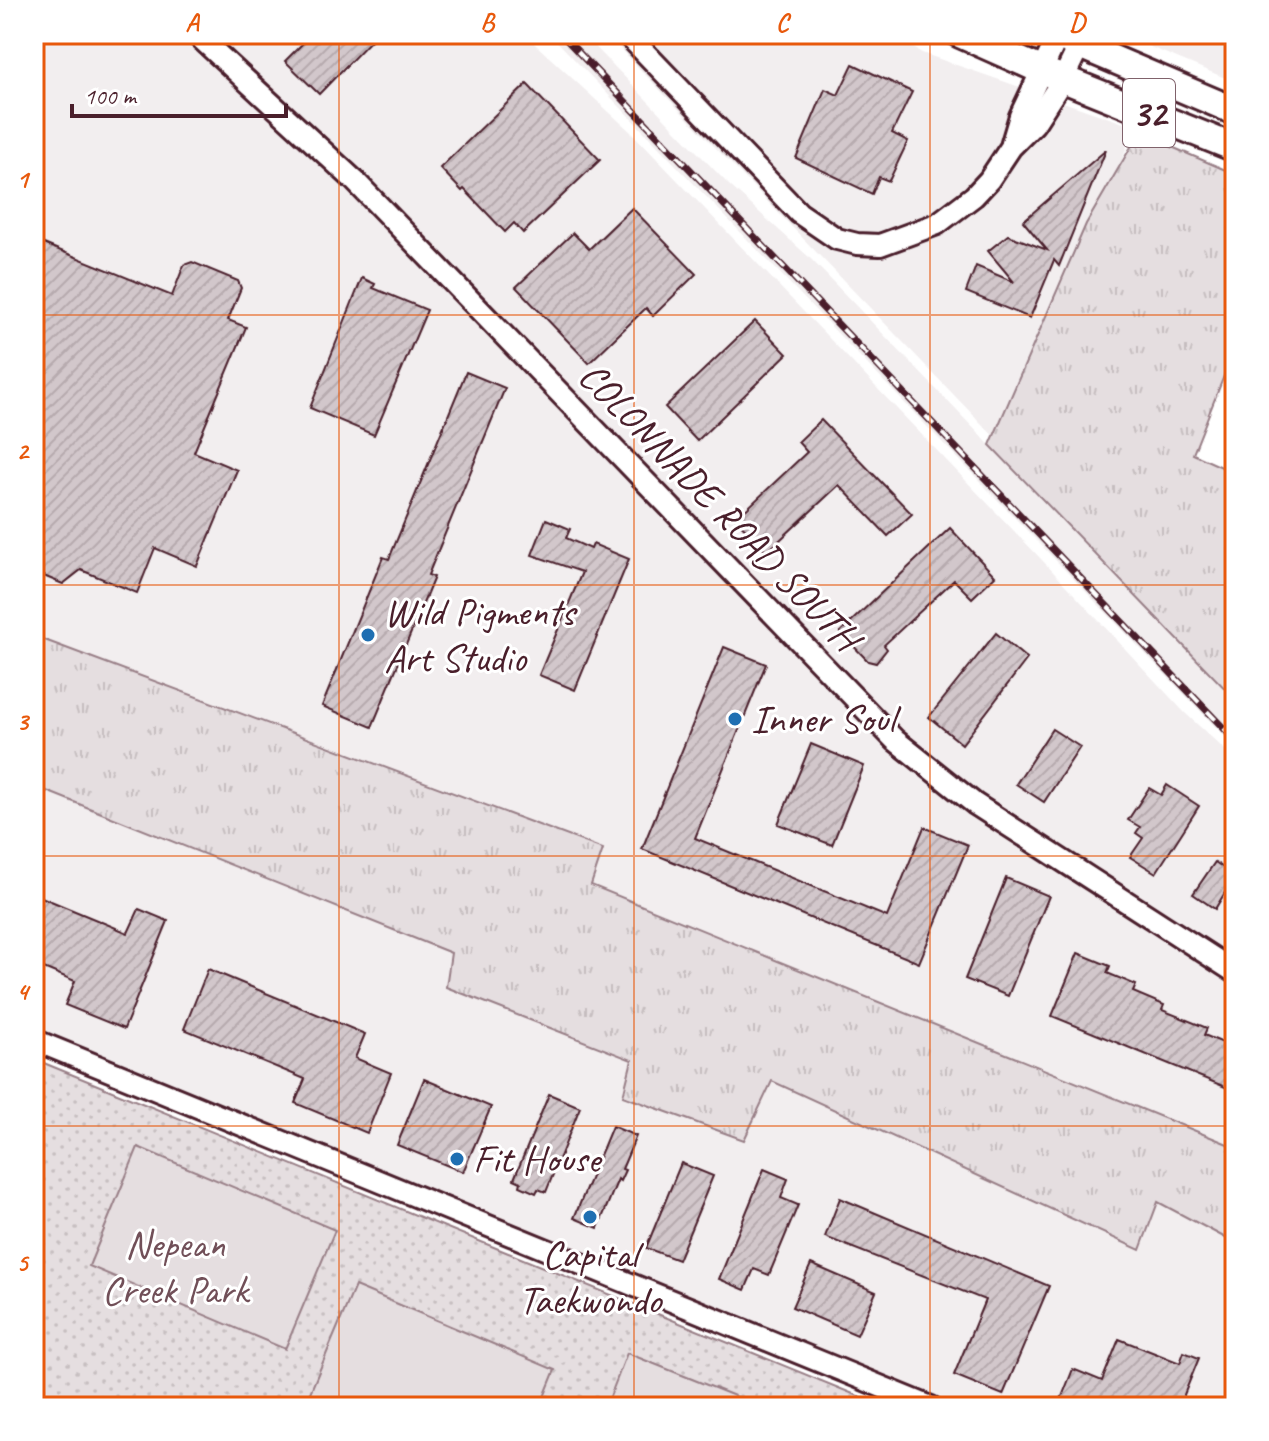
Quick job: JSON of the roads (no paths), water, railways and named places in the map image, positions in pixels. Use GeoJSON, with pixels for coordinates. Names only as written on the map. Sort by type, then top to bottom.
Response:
{"type":"FeatureCollection","features":[{"type":"Feature","properties":{"kind":"main road","name":"32"},"geometry":{"type":"LineString","coordinates":[[960,34],[1052,75],[1235,148]]}},
{"type":"Feature","properties":{"kind":"main road","name":"32"},"geometry":{"type":"LineString","coordinates":[[1067,36],[1235,111]]}},
{"type":"Feature","properties":{"kind":"street","name":"COLONNADE ROAD SOUTH"},"geometry":{"type":"LineString","coordinates":[[196,34],[354,180],[895,740],[975,804],[1235,972]]}},
{"type":"Feature","properties":{"kind":"street"},"geometry":{"type":"LineString","coordinates":[[627,34],[799,213],[837,239],[880,245],[937,224],[974,196],[989,180],[1011,147],[1034,124],[1067,36]]}},
{"type":"Feature","properties":{"kind":"street"},"geometry":{"type":"LineString","coordinates":[[34,1040],[931,1407]]}},
{"type":"Feature","properties":{"kind":"railway"},"geometry":{"type":"LineString","coordinates":[[561,34],[1235,740]]}},
{"type":"Feature","properties":{"kind":"place","name":"Wild Pigments Art Studio"},"geometry":{"type":"Point","coordinates":[368,635]}},
{"type":"Feature","properties":{"kind":"place","name":"Inner Soul"},"geometry":{"type":"Point","coordinates":[735,719]}},
{"type":"Feature","properties":{"kind":"place","name":"Fit House"},"geometry":{"type":"Point","coordinates":[457,1159]}},
{"type":"Feature","properties":{"kind":"place","name":"Capital Taekwondo"},"geometry":{"type":"Point","coordinates":[590,1217]}},
{"type":"Feature","properties":{"kind":"park label","name":"Nepean Creek Park"},"geometry":{"type":"Point","coordinates":[175,1267]}}]}
